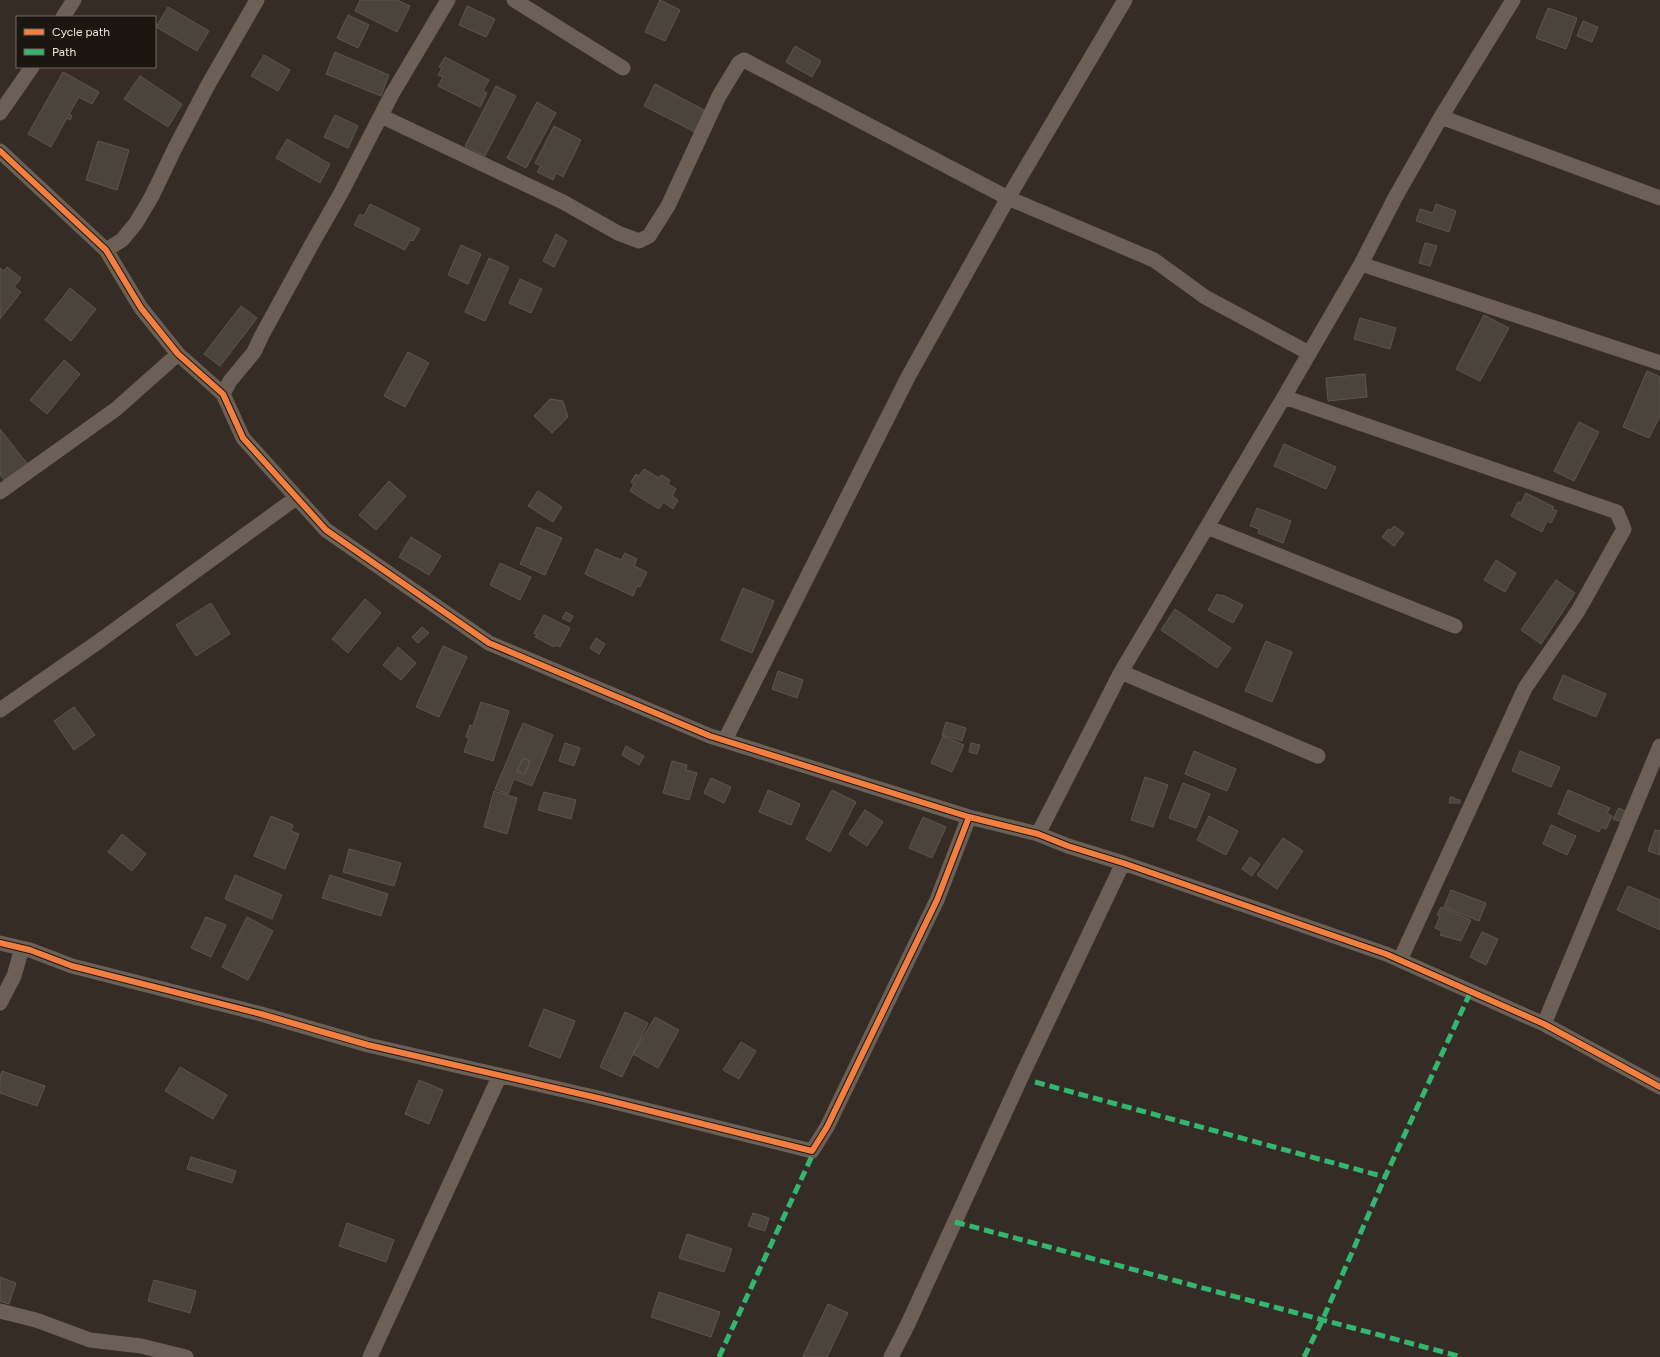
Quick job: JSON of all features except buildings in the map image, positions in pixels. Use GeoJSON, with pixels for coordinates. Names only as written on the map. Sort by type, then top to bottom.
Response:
{"type":"FeatureCollection","features":[{"type":"Feature","properties":{"kind":"street"},"geometry":{"type":"LineString","coordinates":[[64,16],[74,0]]}},
{"type":"Feature","properties":{"kind":"street"},"geometry":{"type":"LineString","coordinates":[[106,250],[122,240],[136,223],[152,196],[208,85],[257,0]]}},
{"type":"Feature","properties":{"kind":"street"},"geometry":{"type":"LineString","coordinates":[[223,394],[230,381],[254,352],[341,193],[381,116],[436,18],[448,0]]}},
{"type":"Feature","properties":{"kind":"street"},"geometry":{"type":"LineString","coordinates":[[514,0],[623,68]]}},
{"type":"Feature","properties":{"kind":"street"},"geometry":{"type":"LineString","coordinates":[[725,740],[908,377],[1008,198],[1125,0]]}},
{"type":"Feature","properties":{"kind":"street"},"geometry":{"type":"LineString","coordinates":[[1038,834],[1121,672],[1361,264],[1396,196],[1441,117],[1513,0]]}},
{"type":"Feature","properties":{"kind":"street"},"geometry":{"type":"LineString","coordinates":[[381,116],[563,202],[618,234],[639,241],[649,236],[668,206],[719,96],[739,63],[744,60],[1008,198],[1154,260],[1205,297],[1309,353]]}},
{"type":"Feature","properties":{"kind":"street"},"geometry":{"type":"LineString","coordinates":[[0,113],[31,68]]}},
{"type":"Feature","properties":{"kind":"street"},"geometry":{"type":"LineString","coordinates":[[1441,117],[1660,198]]}},
{"type":"Feature","properties":{"kind":"street"},"geometry":{"type":"LineString","coordinates":[[0,151],[106,250],[141,308],[178,354],[223,394],[243,438],[326,530],[489,643],[710,736],[969,817],[1038,834],[1068,846],[1123,863],[1400,960],[1544,1024],[1660,1087]]}},
{"type":"Feature","properties":{"kind":"street"},"geometry":{"type":"LineString","coordinates":[[1361,264],[1660,363]]}},
{"type":"Feature","properties":{"kind":"street"},"geometry":{"type":"LineString","coordinates":[[0,492],[116,409],[178,354]]}},
{"type":"Feature","properties":{"kind":"street"},"geometry":{"type":"LineString","coordinates":[[1284,397],[1617,512],[1624,529],[1578,611],[1525,688],[1400,960]]}},
{"type":"Feature","properties":{"kind":"street"},"geometry":{"type":"LineString","coordinates":[[0,710],[98,642],[296,498]]}},
{"type":"Feature","properties":{"kind":"street"},"geometry":{"type":"LineString","coordinates":[[1207,527],[1455,626]]}},
{"type":"Feature","properties":{"kind":"street"},"geometry":{"type":"LineString","coordinates":[[1121,672],[1318,756]]}},
{"type":"Feature","properties":{"kind":"street"},"geometry":{"type":"LineString","coordinates":[[1544,1024],[1660,746]]}},
{"type":"Feature","properties":{"kind":"street"},"geometry":{"type":"LineString","coordinates":[[0,943],[22,948],[72,966],[261,1014],[368,1045],[500,1075],[812,1151],[827,1127],[936,900],[969,817]]}},
{"type":"Feature","properties":{"kind":"street"},"geometry":{"type":"LineString","coordinates":[[891,1357],[907,1326],[1024,1071],[1123,863]]}},
{"type":"Feature","properties":{"kind":"street"},"geometry":{"type":"LineString","coordinates":[[0,1003],[14,976],[22,948]]}},
{"type":"Feature","properties":{"kind":"street"},"geometry":{"type":"LineString","coordinates":[[370,1357],[500,1075]]}},
{"type":"Feature","properties":{"kind":"street"},"geometry":{"type":"LineString","coordinates":[[0,1311],[36,1320],[90,1340],[141,1346],[186,1357]]}},
{"type":"Feature","properties":{"kind":"marked path"},"geometry":{"type":"LineString","coordinates":[[1304,1357],[1322,1321],[1385,1177],[1471,991]]}},
{"type":"Feature","properties":{"kind":"marked path"},"geometry":{"type":"LineString","coordinates":[[1035,1082],[1385,1177]]}},
{"type":"Feature","properties":{"kind":"marked path"},"geometry":{"type":"LineString","coordinates":[[719,1357],[812,1156]]}},
{"type":"Feature","properties":{"kind":"marked path"},"geometry":{"type":"LineString","coordinates":[[955,1222],[1462,1357]]}},
{"type":"Feature","properties":{"kind":"cycle path"},"geometry":{"type":"LineString","coordinates":[[0,151],[106,250],[141,308],[178,354],[223,394],[243,438],[326,530],[489,643],[710,736],[969,817],[1038,834],[1068,846],[1123,863],[1386,954],[1544,1024],[1660,1087]]}},
{"type":"Feature","properties":{"kind":"cycle path"},"geometry":{"type":"LineString","coordinates":[[0,943],[30,950],[72,966],[261,1014],[368,1045],[598,1098],[812,1151],[827,1127],[937,900],[969,817]]}}]}
